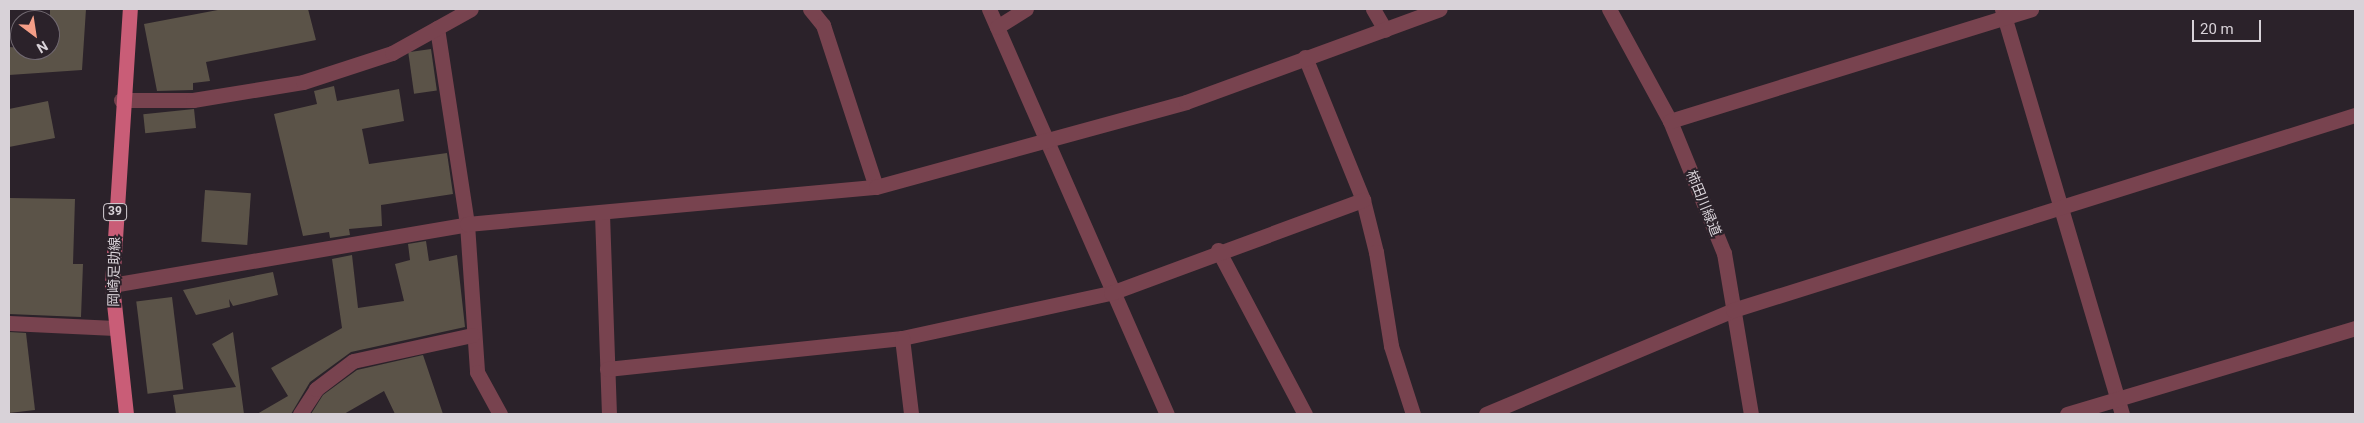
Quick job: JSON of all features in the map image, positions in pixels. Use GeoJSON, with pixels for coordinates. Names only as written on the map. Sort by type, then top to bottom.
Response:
{"type":"FeatureCollection","features":[{"type":"Feature","properties":{"kind":"main road","name":"岡崎足助線"},"geometry":{"type":"LineString","coordinates":[[126,414],[115,328],[112,284],[122,100],[130,9]]}},
{"type":"Feature","properties":{"kind":"street"},"geometry":{"type":"LineString","coordinates":[[122,100],[194,100],[303,82],[392,53],[471,9]]}},
{"type":"Feature","properties":{"kind":"street"},"geometry":{"type":"LineString","coordinates":[[810,9],[823,25],[876,187]]}},
{"type":"Feature","properties":{"kind":"street"},"geometry":{"type":"LineString","coordinates":[[989,9],[1111,293],[1167,414]]}},
{"type":"Feature","properties":{"kind":"street"},"geometry":{"type":"LineString","coordinates":[[997,27],[1026,9]]}},
{"type":"Feature","properties":{"kind":"street"},"geometry":{"type":"LineString","coordinates":[[1373,9],[1385,30]]}},
{"type":"Feature","properties":{"kind":"street"},"geometry":{"type":"LineString","coordinates":[[112,284],[467,224],[602,214],[876,187],[1047,142],[1186,102],[1440,9]]}},
{"type":"Feature","properties":{"kind":"street","name":"柿田川緑道"},"geometry":{"type":"LineString","coordinates":[[1608,9],[1670,121],[1724,253],[1751,414]]}},
{"type":"Feature","properties":{"kind":"street"},"geometry":{"type":"LineString","coordinates":[[1670,121],[2003,13],[2031,9]]}},
{"type":"Feature","properties":{"kind":"street"},"geometry":{"type":"LineString","coordinates":[[2003,13],[2122,414]]}},
{"type":"Feature","properties":{"kind":"street"},"geometry":{"type":"LineString","coordinates":[[437,28],[467,224],[472,335],[477,372],[500,414]]}},
{"type":"Feature","properties":{"kind":"street"},"geometry":{"type":"LineString","coordinates":[[1306,57],[1363,200],[1376,252],[1391,346],[1413,414]]}},
{"type":"Feature","properties":{"kind":"street"},"geometry":{"type":"LineString","coordinates":[[1486,414],[1733,310],[2355,115]]}},
{"type":"Feature","properties":{"kind":"street"},"geometry":{"type":"LineString","coordinates":[[607,369],[902,338],[1111,293],[1218,250],[1363,200]]}},
{"type":"Feature","properties":{"kind":"street"},"geometry":{"type":"LineString","coordinates":[[602,214],[609,414]]}},
{"type":"Feature","properties":{"kind":"street"},"geometry":{"type":"LineString","coordinates":[[1218,250],[1305,414]]}},
{"type":"Feature","properties":{"kind":"street"},"geometry":{"type":"LineString","coordinates":[[9,324],[115,328]]}},
{"type":"Feature","properties":{"kind":"street"},"geometry":{"type":"LineString","coordinates":[[2067,414],[2355,328]]}},
{"type":"Feature","properties":{"kind":"street"},"geometry":{"type":"LineString","coordinates":[[300,414],[316,389],[353,360],[472,335]]}},
{"type":"Feature","properties":{"kind":"street"},"geometry":{"type":"LineString","coordinates":[[902,338],[911,414]]}},
{"type":"Feature","properties":{"kind":"building"},"geometry":{"type":"Polygon","coordinates":[[[86,9],[82,70],[9,75],[9,47],[10,60],[60,60],[60,10],[50,10],[86,9]]]}},
{"type":"Feature","properties":{"kind":"building"},"geometry":{"type":"Polygon","coordinates":[[[223,9],[308,9],[316,40],[206,62],[210,81],[193,83],[193,90],[157,91],[144,24],[223,9]]]}},
{"type":"Feature","properties":{"kind":"building"},"geometry":{"type":"Polygon","coordinates":[[[431,49],[437,91],[414,94],[408,52],[431,49]]]}},
{"type":"Feature","properties":{"kind":"building"},"geometry":{"type":"Polygon","coordinates":[[[334,86],[337,101],[399,89],[404,121],[362,129],[369,164],[447,153],[453,194],[381,205],[382,226],[349,229],[350,235],[330,238],[329,232],[303,236],[274,114],[317,104],[314,91],[334,86]]]}},
{"type":"Feature","properties":{"kind":"building"},"geometry":{"type":"Polygon","coordinates":[[[48,101],[55,138],[9,147],[9,109],[48,101]]]}},
{"type":"Feature","properties":{"kind":"building"},"geometry":{"type":"Polygon","coordinates":[[[194,109],[196,128],[145,133],[143,114],[194,109]]]}},
{"type":"Feature","properties":{"kind":"building"},"geometry":{"type":"Polygon","coordinates":[[[205,190],[251,193],[247,245],[201,242],[205,190]]]}},
{"type":"Feature","properties":{"kind":"building"},"geometry":{"type":"Polygon","coordinates":[[[9,198],[75,199],[73,264],[83,264],[81,317],[9,314],[9,198]]]}},
{"type":"Feature","properties":{"kind":"building"},"geometry":{"type":"Polygon","coordinates":[[[426,241],[429,261],[457,255],[465,327],[351,352],[310,382],[291,414],[257,414],[288,396],[271,368],[342,328],[332,259],[352,255],[358,308],[404,301],[395,264],[410,260],[408,244],[426,241]]]}},
{"type":"Feature","properties":{"kind":"building"},"geometry":{"type":"Polygon","coordinates":[[[273,272],[278,295],[233,306],[229,299],[230,307],[196,315],[183,290],[273,272]]]}},
{"type":"Feature","properties":{"kind":"building"},"geometry":{"type":"Polygon","coordinates":[[[172,297],[183,389],[148,394],[136,301],[172,297]]]}},
{"type":"Feature","properties":{"kind":"building"},"geometry":{"type":"Polygon","coordinates":[[[9,332],[26,333],[35,410],[9,413],[9,332]]]}},
{"type":"Feature","properties":{"kind":"building"},"geometry":{"type":"Polygon","coordinates":[[[233,332],[244,414],[176,414],[173,395],[236,387],[212,344],[233,332]]]}},
{"type":"Feature","properties":{"kind":"building"},"geometry":{"type":"Polygon","coordinates":[[[423,355],[443,414],[395,414],[384,391],[344,414],[311,414],[323,395],[357,370],[423,355]]]}}]}
